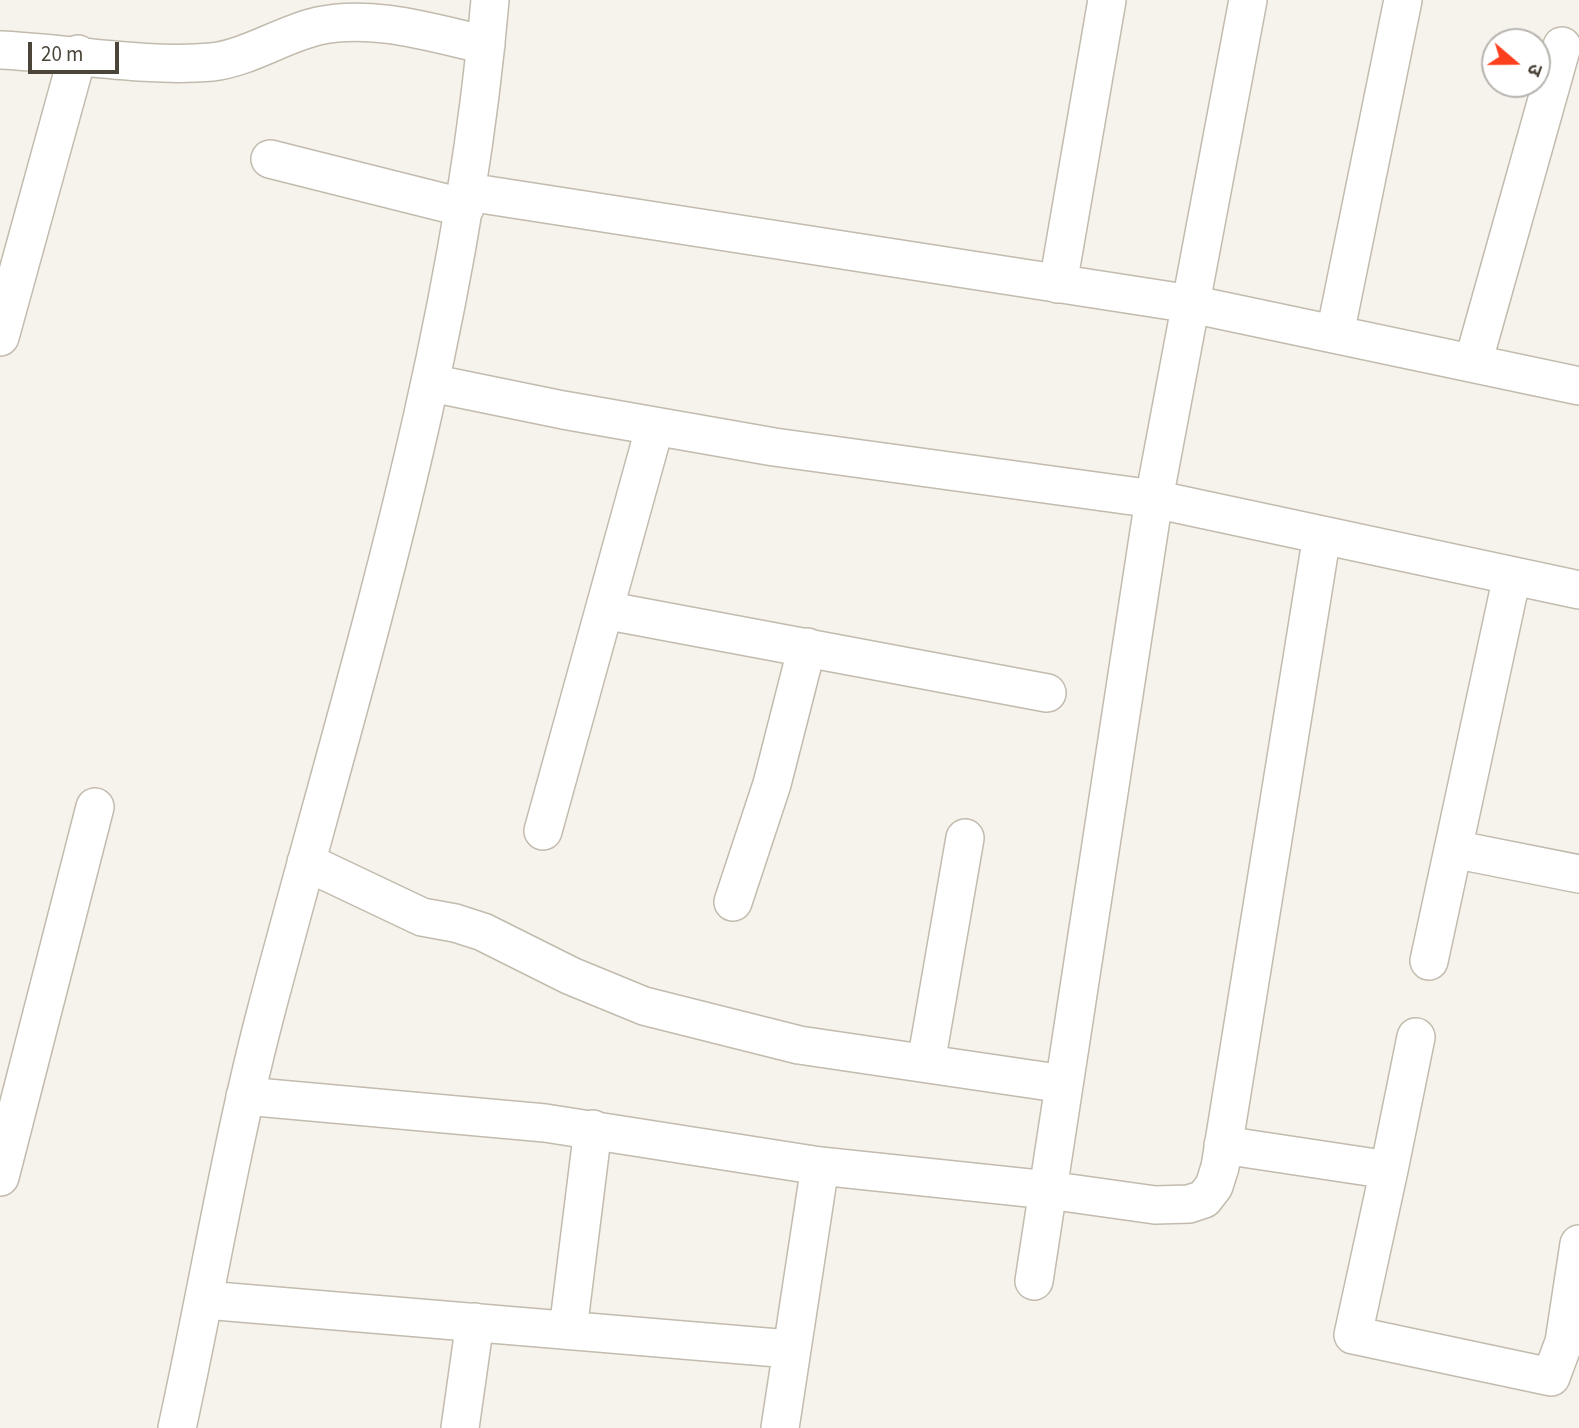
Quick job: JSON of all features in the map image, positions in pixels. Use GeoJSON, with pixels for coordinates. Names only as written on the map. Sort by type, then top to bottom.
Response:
{"type":"FeatureCollection","features":[{"type":"Feature","properties":{"kind":"street"},"geometry":{"type":"LineString","coordinates":[[177,1428],[245,1096],[412,467],[431,383],[466,200],[490,0]]}},
{"type":"Feature","properties":{"kind":"street"},"geometry":{"type":"LineString","coordinates":[[1058,284],[1107,0]]}},
{"type":"Feature","properties":{"kind":"street"},"geometry":{"type":"LineString","coordinates":[[1034,1281],[1154,499],[1248,0]]}},
{"type":"Feature","properties":{"kind":"street"},"geometry":{"type":"LineString","coordinates":[[1335,334],[1403,0]]}},
{"type":"Feature","properties":{"kind":"street"},"geometry":{"type":"LineString","coordinates":[[0,50],[184,64],[217,61],[288,34],[341,22],[395,26],[486,45]]}},
{"type":"Feature","properties":{"kind":"street"},"geometry":{"type":"LineString","coordinates":[[1473,363],[1562,46]]}},
{"type":"Feature","properties":{"kind":"street"},"geometry":{"type":"LineString","coordinates":[[0,337],[78,54]]}},
{"type":"Feature","properties":{"kind":"street"},"geometry":{"type":"LineString","coordinates":[[270,159],[466,200],[1191,304],[1579,386]]}},
{"type":"Feature","properties":{"kind":"street"},"geometry":{"type":"LineString","coordinates":[[431,383],[774,447],[1154,499],[1579,590]]}},
{"type":"Feature","properties":{"kind":"street"},"geometry":{"type":"LineString","coordinates":[[543,831],[655,426]]}},
{"type":"Feature","properties":{"kind":"street"},"geometry":{"type":"LineString","coordinates":[[245,1096],[593,1129],[820,1166],[1048,1190],[1155,1205],[1189,1205],[1204,1199],[1214,1186],[1223,1145],[1322,535]]}},
{"type":"Feature","properties":{"kind":"street"},"geometry":{"type":"LineString","coordinates":[[1429,961],[1512,576]]}},
{"type":"Feature","properties":{"kind":"street"},"geometry":{"type":"LineString","coordinates":[[604,610],[1047,692]]}},
{"type":"Feature","properties":{"kind":"street"},"geometry":{"type":"LineString","coordinates":[[733,902],[772,784],[807,648]]}},
{"type":"Feature","properties":{"kind":"street"},"geometry":{"type":"LineString","coordinates":[[0,1177],[95,807]]}},
{"type":"Feature","properties":{"kind":"street"},"geometry":{"type":"LineString","coordinates":[[926,1063],[965,838]]}},
{"type":"Feature","properties":{"kind":"street"},"geometry":{"type":"LineString","coordinates":[[1453,849],[1579,874]]}},
{"type":"Feature","properties":{"kind":"street"},"geometry":{"type":"LineString","coordinates":[[306,862],[422,917],[483,932],[571,976],[644,1006],[799,1045],[1064,1084]]}},
{"type":"Feature","properties":{"kind":"street"},"geometry":{"type":"LineString","coordinates":[[1416,1037],[1353,1335],[1551,1377],[1564,1342],[1579,1244]]}},
{"type":"Feature","properties":{"kind":"street"},"geometry":{"type":"LineString","coordinates":[[568,1331],[593,1129]]}},
{"type":"Feature","properties":{"kind":"street"},"geometry":{"type":"LineString","coordinates":[[1223,1145],[1389,1170]]}},
{"type":"Feature","properties":{"kind":"street"},"geometry":{"type":"LineString","coordinates":[[780,1428],[820,1166]]}},
{"type":"Feature","properties":{"kind":"street"},"geometry":{"type":"LineString","coordinates":[[205,1300],[790,1349]]}},
{"type":"Feature","properties":{"kind":"street"},"geometry":{"type":"LineString","coordinates":[[460,1428],[475,1322]]}}]}
